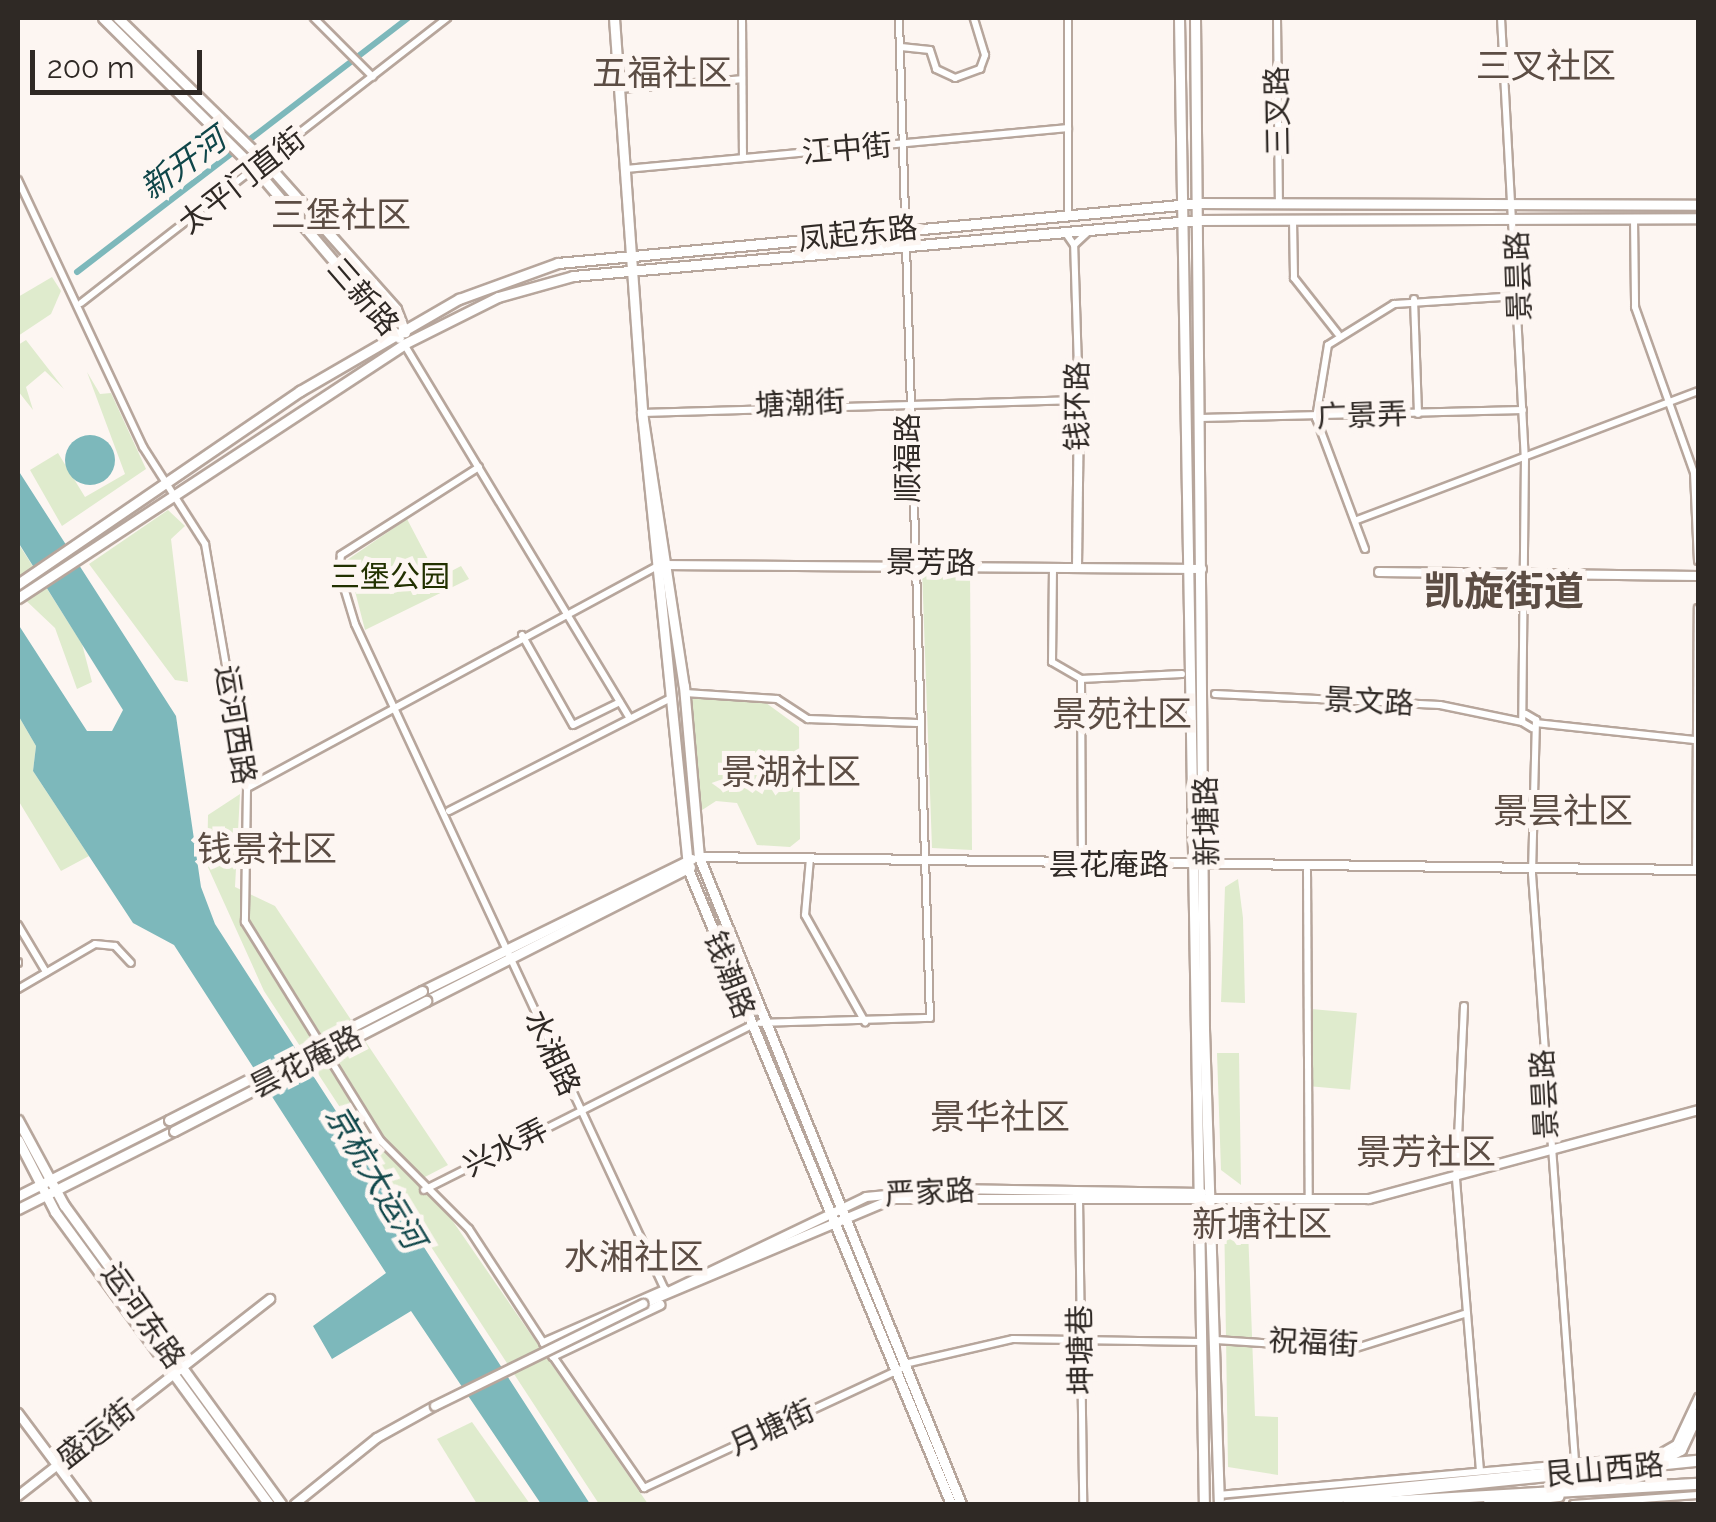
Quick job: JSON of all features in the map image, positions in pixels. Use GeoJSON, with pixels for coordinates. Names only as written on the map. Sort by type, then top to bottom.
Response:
{"type":"FeatureCollection","features":[{"type":"Feature","properties":{"kind":"main road","name":"三新路"},"geometry":{"type":"LineString","coordinates":[[103,18],[257,171],[400,332]]}},
{"type":"Feature","properties":{"kind":"main road","name":"三新路"},"geometry":{"type":"LineString","coordinates":[[118,18],[262,160],[400,332],[404,344]]}},
{"type":"Feature","properties":{"kind":"main road","name":"钱潮路"},"geometry":{"type":"LineString","coordinates":[[614,18],[656,566],[679,695],[698,858],[833,1215]]}},
{"type":"Feature","properties":{"kind":"main road","name":"新塘路"},"geometry":{"type":"LineString","coordinates":[[1179,18],[1178,222],[1190,569],[1204,1504]]}},
{"type":"Feature","properties":{"kind":"main road","name":"新塘路"},"geometry":{"type":"LineString","coordinates":[[1195,18],[1201,203],[1200,418],[1208,868],[1204,1029],[1216,1197],[1222,1502]]}},
{"type":"Feature","properties":{"kind":"main road","name":"凤起东路"},"geometry":{"type":"LineString","coordinates":[[96,537],[400,332],[510,275],[634,257],[1180,204],[1698,206]]}},
{"type":"Feature","properties":{"kind":"main road","name":"凤起东路"},"geometry":{"type":"LineString","coordinates":[[169,487],[404,344],[498,296],[573,276],[635,274],[1201,220],[1698,218]]}},
{"type":"Feature","properties":{"kind":"main road"},"geometry":{"type":"LineString","coordinates":[[18,584],[96,537]]}},
{"type":"Feature","properties":{"kind":"main road"},"geometry":{"type":"LineString","coordinates":[[18,598],[96,537]]}},
{"type":"Feature","properties":{"kind":"main road","name":"钱潮路"},"geometry":{"type":"LineString","coordinates":[[679,695],[688,864],[748,1027],[905,1366],[961,1504]]}},
{"type":"Feature","properties":{"kind":"main road","name":"昙花庵路"},"geometry":{"type":"LineString","coordinates":[[18,1196],[698,858]]}},
{"type":"Feature","properties":{"kind":"main road","name":"昙花庵路"},"geometry":{"type":"LineString","coordinates":[[508,955],[688,864]]}},
{"type":"Feature","properties":{"kind":"main road","name":"昙花庵路"},"geometry":{"type":"LineString","coordinates":[[18,1209],[174,1131],[424,996]]}},
{"type":"Feature","properties":{"kind":"main road","name":"运河东路"},"geometry":{"type":"LineString","coordinates":[[18,1120],[48,1179],[45,1195],[280,1504]]}},
{"type":"Feature","properties":{"kind":"main road","name":"运河东路"},"geometry":{"type":"LineString","coordinates":[[18,1140],[269,1504]]}},
{"type":"Feature","properties":{"kind":"main road","name":"钱潮路"},"geometry":{"type":"LineString","coordinates":[[905,1366],[951,1504]]}},
{"type":"Feature","properties":{"kind":"main road"},"geometry":{"type":"LineString","coordinates":[[1651,1465],[1681,1450],[1698,1414]]}},
{"type":"Feature","properties":{"kind":"main road","name":"艮山西路"},"geometry":{"type":"LineString","coordinates":[[1272,1504],[1698,1461]]}},
{"type":"Feature","properties":{"kind":"main road"},"geometry":{"type":"LineString","coordinates":[[1222,1502],[1560,1473]]}},
{"type":"Feature","properties":{"kind":"main road","name":"艮山西路"},"geometry":{"type":"LineString","coordinates":[[1348,1504],[1572,1499],[1698,1484]]}},
{"type":"Feature","properties":{"kind":"main road"},"geometry":{"type":"LineString","coordinates":[[1487,1504],[1572,1499]]}},
{"type":"Feature","properties":{"kind":"street"},"geometry":{"type":"LineString","coordinates":[[314,18],[373,76]]}},
{"type":"Feature","properties":{"kind":"street","name":"太平门直街"},"geometry":{"type":"LineString","coordinates":[[82,303],[257,171],[262,160],[373,76],[437,20],[447,18]]}},
{"type":"Feature","properties":{"kind":"street"},"geometry":{"type":"LineString","coordinates":[[742,18],[743,158]]}},
{"type":"Feature","properties":{"kind":"street","name":"顺福路"},"geometry":{"type":"LineString","coordinates":[[866,1024],[930,1018],[909,562],[899,18]]}},
{"type":"Feature","properties":{"kind":"street"},"geometry":{"type":"LineString","coordinates":[[900,47],[930,50],[936,68],[955,78],[980,69],[985,56],[974,18]]}},
{"type":"Feature","properties":{"kind":"street"},"geometry":{"type":"LineString","coordinates":[[1068,18],[1068,215]]}},
{"type":"Feature","properties":{"kind":"street","name":"三叉路"},"geometry":{"type":"LineString","coordinates":[[1277,18],[1278,204]]}},
{"type":"Feature","properties":{"kind":"street","name":"景昙路"},"geometry":{"type":"LineString","coordinates":[[1502,18],[1517,221],[1525,456],[1524,718]]}},
{"type":"Feature","properties":{"kind":"street"},"geometry":{"type":"LineString","coordinates":[[620,90],[742,80]]}},
{"type":"Feature","properties":{"kind":"street","name":"江中街"},"geometry":{"type":"LineString","coordinates":[[626,169],[1068,128]]}},
{"type":"Feature","properties":{"kind":"street","name":"运河西路"},"geometry":{"type":"LineString","coordinates":[[18,180],[82,303],[169,487],[204,544],[247,788],[245,922],[381,1142],[424,1190],[469,1229],[644,1488]]}},
{"type":"Feature","properties":{"kind":"street"},"geometry":{"type":"LineString","coordinates":[[1634,219],[1635,307],[1672,401],[1694,473],[1698,561]]}},
{"type":"Feature","properties":{"kind":"street"},"geometry":{"type":"LineString","coordinates":[[1293,220],[1294,278],[1338,334]]}},
{"type":"Feature","properties":{"kind":"street"},"geometry":{"type":"LineString","coordinates":[[1065,232],[1074,246],[1090,230]]}},
{"type":"Feature","properties":{"kind":"street","name":"钱环路"},"geometry":{"type":"LineString","coordinates":[[1074,246],[1079,400],[1077,566]]}},
{"type":"Feature","properties":{"kind":"street"},"geometry":{"type":"LineString","coordinates":[[1366,548],[1316,418],[1318,366],[1338,334],[1365,314],[1414,300],[1519,296]]}},
{"type":"Feature","properties":{"kind":"street"},"geometry":{"type":"LineString","coordinates":[[1414,300],[1418,414]]}},
{"type":"Feature","properties":{"kind":"street"},"geometry":{"type":"LineString","coordinates":[[404,344],[568,609],[628,716]]}},
{"type":"Feature","properties":{"kind":"street"},"geometry":{"type":"LineString","coordinates":[[1357,520],[1698,391]]}},
{"type":"Feature","properties":{"kind":"street","name":"塘潮街"},"geometry":{"type":"LineString","coordinates":[[642,413],[908,398],[1079,400]]}},
{"type":"Feature","properties":{"kind":"street","name":"广景弄"},"geometry":{"type":"LineString","coordinates":[[1200,418],[1523,410]]}},
{"type":"Feature","properties":{"kind":"street","name":"水湘路"},"geometry":{"type":"LineString","coordinates":[[479,467],[341,555],[354,624],[449,811],[508,955],[665,1290]]}},
{"type":"Feature","properties":{"kind":"street","name":"景芳路"},"geometry":{"type":"LineString","coordinates":[[656,566],[909,562],[1202,569]]}},
{"type":"Feature","properties":{"kind":"street"},"geometry":{"type":"LineString","coordinates":[[247,788],[568,609],[656,566]]}},
{"type":"Feature","properties":{"kind":"street"},"geometry":{"type":"LineString","coordinates":[[1053,566],[1052,662],[1081,678],[1182,674]]}},
{"type":"Feature","properties":{"kind":"street"},"geometry":{"type":"LineString","coordinates":[[1379,572],[1698,576]]}},
{"type":"Feature","properties":{"kind":"street"},"geometry":{"type":"LineString","coordinates":[[1697,870],[1698,608]]}},
{"type":"Feature","properties":{"kind":"street"},"geometry":{"type":"LineString","coordinates":[[522,635],[573,725],[620,702]]}},
{"type":"Feature","properties":{"kind":"street"},"geometry":{"type":"LineString","coordinates":[[1081,678],[1082,866]]}},
{"type":"Feature","properties":{"kind":"street","name":"景文路"},"geometry":{"type":"LineString","coordinates":[[1216,694],[1440,705],[1524,718],[1534,725]]}},
{"type":"Feature","properties":{"kind":"street"},"geometry":{"type":"LineString","coordinates":[[449,811],[628,716],[679,695],[777,699],[808,719],[917,723]]}},
{"type":"Feature","properties":{"kind":"street"},"geometry":{"type":"LineString","coordinates":[[1534,725],[1696,740]]}},
{"type":"Feature","properties":{"kind":"street","name":"景昙路"},"geometry":{"type":"LineString","coordinates":[[1534,725],[1532,874],[1548,1156],[1574,1461]]}},
{"type":"Feature","properties":{"kind":"street","name":"昙花庵路"},"geometry":{"type":"LineString","coordinates":[[698,858],[1532,874],[1697,870]]}},
{"type":"Feature","properties":{"kind":"street"},"geometry":{"type":"LineString","coordinates":[[760,1024],[866,1024],[805,915],[810,858]]}},
{"type":"Feature","properties":{"kind":"street"},"geometry":{"type":"LineString","coordinates":[[1308,870],[1308,1198]]}},
{"type":"Feature","properties":{"kind":"street"},"geometry":{"type":"LineString","coordinates":[[18,925],[46,972]]}},
{"type":"Feature","properties":{"kind":"street"},"geometry":{"type":"LineString","coordinates":[[18,989],[94,944],[115,946],[131,963]]}},
{"type":"Feature","properties":{"kind":"street"},"geometry":{"type":"LineString","coordinates":[[1464,1006],[1456,1179],[1464,1314],[1480,1470]]}},
{"type":"Feature","properties":{"kind":"street","name":"兴水弄"},"geometry":{"type":"LineString","coordinates":[[424,1190],[748,1027]]}},
{"type":"Feature","properties":{"kind":"street","name":"严家路"},"geometry":{"type":"LineString","coordinates":[[544,1342],[833,1215],[923,1189],[1369,1199],[1548,1156],[1631,1122],[1698,1110]]}},
{"type":"Feature","properties":{"kind":"street","name":"严家路"},"geometry":{"type":"LineString","coordinates":[[553,1356],[833,1215],[926,1196],[1200,1196]]}},
{"type":"Feature","properties":{"kind":"street","name":"坤塘巷"},"geometry":{"type":"LineString","coordinates":[[1079,1197],[1083,1502]]}},
{"type":"Feature","properties":{"kind":"street","name":"严家路"},"geometry":{"type":"LineString","coordinates":[[643,1304],[665,1290]]}},
{"type":"Feature","properties":{"kind":"street","name":"严家路"},"geometry":{"type":"LineString","coordinates":[[295,1504],[377,1438],[643,1304],[679,1291]]}},
{"type":"Feature","properties":{"kind":"street","name":"盛运街"},"geometry":{"type":"LineString","coordinates":[[18,1496],[270,1299]]}},
{"type":"Feature","properties":{"kind":"street","name":"祝福街"},"geometry":{"type":"LineString","coordinates":[[1216,1340],[1354,1349],[1464,1314]]}},
{"type":"Feature","properties":{"kind":"street","name":"月塘街"},"geometry":{"type":"LineString","coordinates":[[644,1488],[905,1366],[985,1342],[1201,1342]]}},
{"type":"Feature","properties":{"kind":"street"},"geometry":{"type":"LineString","coordinates":[[1222,1502],[1480,1470],[1668,1452],[1698,1397]]}},
{"type":"Feature","properties":{"kind":"street"},"geometry":{"type":"LineString","coordinates":[[18,1413],[86,1504]]}},
{"type":"Feature","properties":{"kind":"street"},"geometry":{"type":"LineString","coordinates":[[1572,1499],[1698,1495]]}},
{"type":"Feature","properties":{"kind":"green space"},"geometry":{"type":"Polygon","coordinates":[[[52,277],[61,291],[51,314],[18,336],[18,297],[52,277]]]}},
{"type":"Feature","properties":{"kind":"green space"},"geometry":{"type":"Polygon","coordinates":[[[26,340],[64,389],[45,371],[26,387],[33,410],[18,391],[18,345],[26,340]]]}},
{"type":"Feature","properties":{"kind":"green space"},"geometry":{"type":"Polygon","coordinates":[[[87,372],[100,394],[111,393],[146,469],[62,526],[30,470],[58,453],[85,497],[125,474],[87,372]]]}},
{"type":"Feature","properties":{"kind":"green space"},"geometry":{"type":"Polygon","coordinates":[[[168,510],[185,526],[171,539],[188,682],[175,680],[89,564],[168,510]]]}},
{"type":"Feature","properties":{"kind":"green space","name":"三堡公园"},"geometry":{"type":"Polygon","coordinates":[[[407,519],[438,578],[461,566],[469,579],[365,630],[347,560],[407,519]]]}},
{"type":"Feature","properties":{"kind":"green space"},"geometry":{"type":"Polygon","coordinates":[[[18,543],[82,644],[92,682],[77,689],[55,628],[18,593],[18,543]]]}},
{"type":"Feature","properties":{"kind":"green space"},"geometry":{"type":"Polygon","coordinates":[[[922,569],[970,570],[972,850],[932,848],[922,569]]]}},
{"type":"Feature","properties":{"kind":"green space"},"geometry":{"type":"Polygon","coordinates":[[[686,698],[762,700],[799,727],[800,839],[790,847],[757,845],[737,803],[716,801],[693,816],[686,698]]]}},
{"type":"Feature","properties":{"kind":"green space"},"geometry":{"type":"Polygon","coordinates":[[[18,715],[36,746],[33,771],[89,856],[61,871],[18,800],[18,715]]]}},
{"type":"Feature","properties":{"kind":"green space"},"geometry":{"type":"Polygon","coordinates":[[[240,794],[235,887],[275,906],[448,1165],[423,1178],[648,1504],[599,1504],[264,991],[207,865],[208,815],[240,794]]]}},
{"type":"Feature","properties":{"kind":"green space"},"geometry":{"type":"Polygon","coordinates":[[[1238,879],[1245,1003],[1221,1002],[1225,887],[1238,879]]]}},
{"type":"Feature","properties":{"kind":"green space"},"geometry":{"type":"Polygon","coordinates":[[[1311,1009],[1357,1013],[1350,1090],[1304,1086],[1311,1009]]]}},
{"type":"Feature","properties":{"kind":"green space"},"geometry":{"type":"Polygon","coordinates":[[[1217,1053],[1239,1053],[1241,1185],[1221,1170],[1217,1053]]]}},
{"type":"Feature","properties":{"kind":"green space"},"geometry":{"type":"Polygon","coordinates":[[[1247,1202],[1255,1416],[1278,1417],[1278,1475],[1228,1467],[1224,1209],[1247,1202]]]}},
{"type":"Feature","properties":{"kind":"green space"},"geometry":{"type":"Polygon","coordinates":[[[472,1422],[530,1504],[477,1504],[437,1439],[472,1422]]]}},
{"type":"Feature","properties":{"kind":"water"},"geometry":{"type":"Polygon","coordinates":[[[90,435],[108,442],[115,460],[108,478],[90,485],[72,478],[65,460],[72,442],[90,435]]]}},
{"type":"Feature","properties":{"kind":"water","name":"京杭大运河"},"geometry":{"type":"Polygon","coordinates":[[[18,470],[176,716],[201,887],[215,924],[590,1504],[541,1504],[411,1311],[332,1359],[313,1326],[386,1273],[174,945],[133,923],[33,771],[36,746],[18,715],[18,624],[87,731],[112,731],[123,710],[18,542],[18,470]]]}},
{"type":"Feature","properties":{"kind":"waterway","name":"新开河"},"geometry":{"type":"LineString","coordinates":[[77,272],[408,18]]}},
{"type":"Feature","properties":{"kind":"district","name":"三叉社区"},"geometry":{"type":"Point","coordinates":[1546,66]}},
{"type":"Feature","properties":{"kind":"district","name":"五福社区"},"geometry":{"type":"Point","coordinates":[662,73]}},
{"type":"Feature","properties":{"kind":"district","name":"三堡社区"},"geometry":{"type":"Point","coordinates":[341,215]}},
{"type":"Feature","properties":{"kind":"district","name":"凯旋街道"},"geometry":{"type":"Point","coordinates":[1504,591]}},
{"type":"Feature","properties":{"kind":"district","name":"景苑社区"},"geometry":{"type":"Point","coordinates":[1122,714]}},
{"type":"Feature","properties":{"kind":"district","name":"景湖社区"},"geometry":{"type":"Point","coordinates":[791,772]}},
{"type":"Feature","properties":{"kind":"district","name":"景昙社区"},"geometry":{"type":"Point","coordinates":[1563,811]}},
{"type":"Feature","properties":{"kind":"district","name":"钱景社区"},"geometry":{"type":"Point","coordinates":[267,849]}},
{"type":"Feature","properties":{"kind":"district","name":"景华社区"},"geometry":{"type":"Point","coordinates":[1000,1117]}},
{"type":"Feature","properties":{"kind":"district","name":"景芳社区"},"geometry":{"type":"Point","coordinates":[1426,1152]}},
{"type":"Feature","properties":{"kind":"district","name":"新塘社区"},"geometry":{"type":"Point","coordinates":[1262,1224]}},
{"type":"Feature","properties":{"kind":"district","name":"水湘社区"},"geometry":{"type":"Point","coordinates":[634,1257]}}]}
